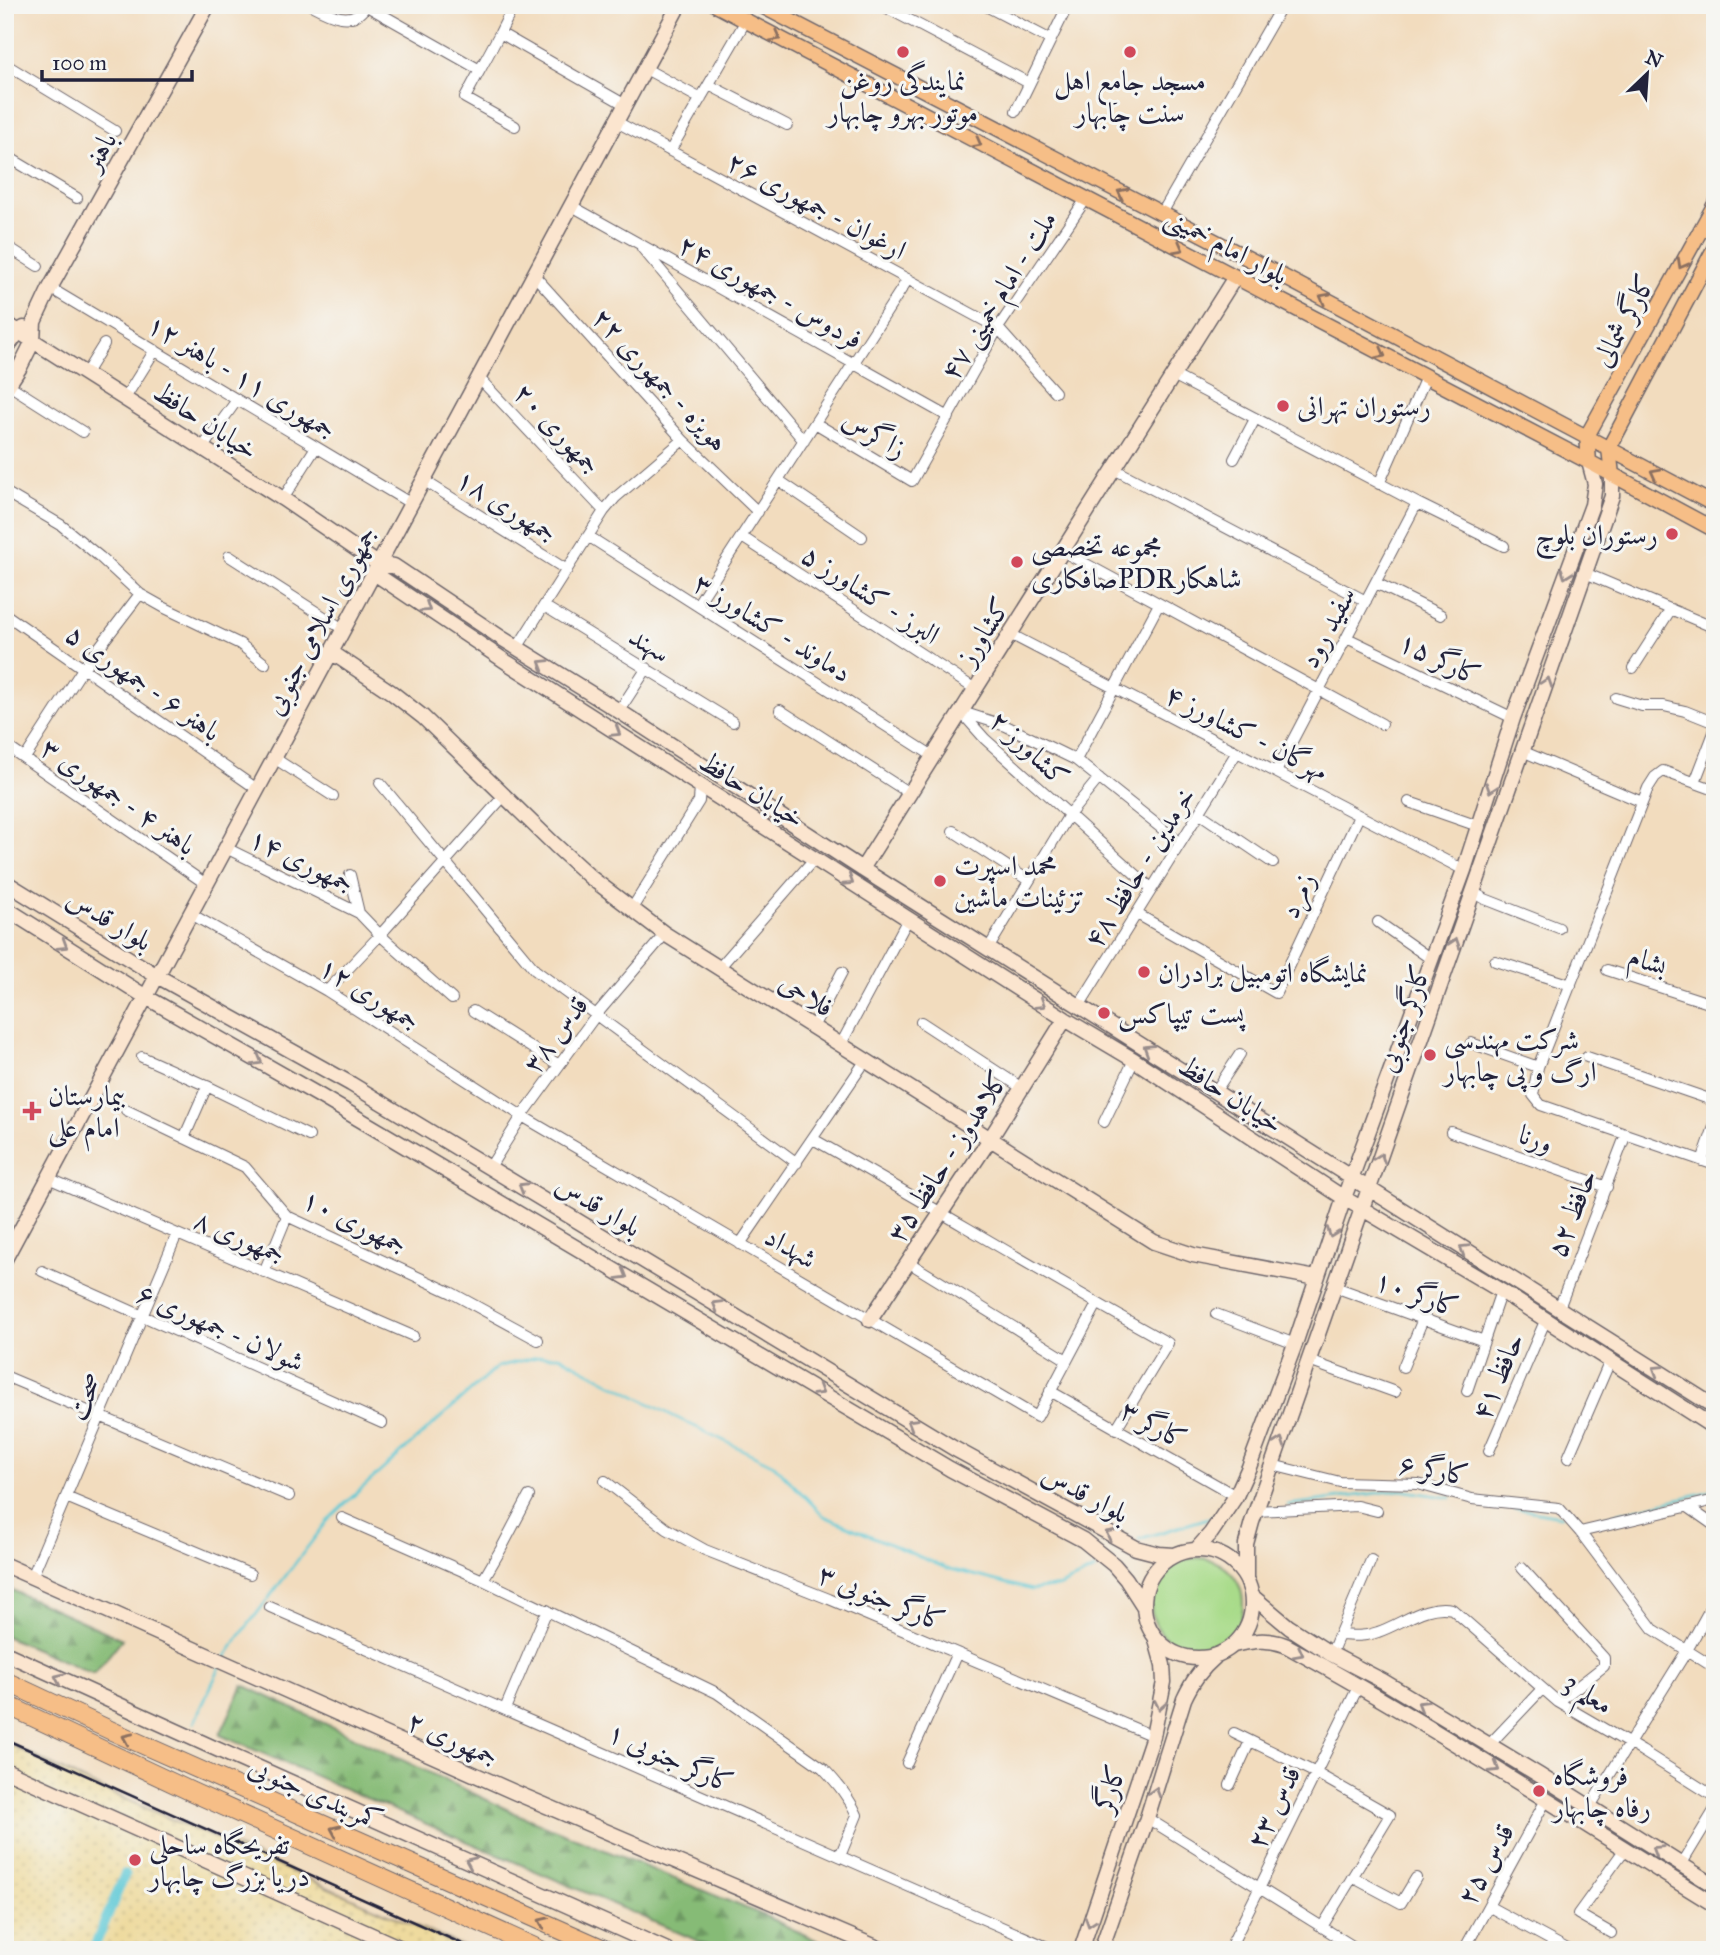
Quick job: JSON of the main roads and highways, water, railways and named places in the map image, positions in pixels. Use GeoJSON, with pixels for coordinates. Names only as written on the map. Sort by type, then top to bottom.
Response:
{"type":"FeatureCollection","features":[{"type":"Feature","properties":{"kind":"highway","name":"کمربندی جنوبی"},"geometry":{"type":"LineString","coordinates":[[5,1681],[606,1950]]}},
{"type":"Feature","properties":{"kind":"highway","name":"کمربندی جنوبی"},"geometry":{"type":"LineString","coordinates":[[5,1704],[541,1950]]}},
{"type":"Feature","properties":{"kind":"main road","name":"باهنر"},"geometry":{"type":"LineString","coordinates":[[34,322],[50,288],[208,5]]}},
{"type":"Feature","properties":{"kind":"main road","name":"جمهوری اسلامی جنوبی"},"geometry":{"type":"LineString","coordinates":[[5,1259],[679,5]]}},
{"type":"Feature","properties":{"kind":"main road","name":"بلوار امام خمینی"},"geometry":{"type":"LineString","coordinates":[[716,5],[1715,530]]}},
{"type":"Feature","properties":{"kind":"main road","name":"بلوار امام خمینی"},"geometry":{"type":"LineString","coordinates":[[761,5],[1715,505]]}},
{"type":"Feature","properties":{"kind":"main road","name":"کارگر شمالی"},"geometry":{"type":"LineString","coordinates":[[1587,436],[1715,204]]}},
{"type":"Feature","properties":{"kind":"main road","name":"کارگر شمالی"},"geometry":{"type":"LineString","coordinates":[[1609,448],[1715,247]]}},
{"type":"Feature","properties":{"kind":"main road","name":"کشاورز"},"geometry":{"type":"LineString","coordinates":[[862,869],[1235,277]]}},
{"type":"Feature","properties":{"kind":"main road"},"geometry":{"type":"LineString","coordinates":[[5,350],[19,331],[34,322]]}},
{"type":"Feature","properties":{"kind":"main road"},"geometry":{"type":"LineString","coordinates":[[7,388],[33,341],[34,322]]}},
{"type":"Feature","properties":{"kind":"main road","name":"خیابان حافظ"},"geometry":{"type":"LineString","coordinates":[[5,323],[284,499],[378,564],[394,566],[862,869],[1714,1403]]}},
{"type":"Feature","properties":{"kind":"main road"},"geometry":{"type":"LineString","coordinates":[[1633,354],[1633,365],[1637,369],[1643,371],[1653,367]]}},
{"type":"Feature","properties":{"kind":"main road"},"geometry":{"type":"LineString","coordinates":[[1587,436],[1589,462]]}},
{"type":"Feature","properties":{"kind":"main road"},"geometry":{"type":"LineString","coordinates":[[1609,448],[1612,475]]}},
{"type":"Feature","properties":{"kind":"main road","name":"کارگر جنوبی"},"geometry":{"type":"LineString","coordinates":[[1196,1550],[1236,1496],[1295,1344],[1344,1198],[1464,870],[1513,718],[1591,505],[1595,484],[1589,462]]}},
{"type":"Feature","properties":{"kind":"main road","name":"کارگر جنوبی"},"geometry":{"type":"LineString","coordinates":[[1245,1578],[1246,1544],[1256,1511],[1612,496],[1612,475]]}},
{"type":"Feature","properties":{"kind":"main road","name":"خیابان حافظ"},"geometry":{"type":"LineString","coordinates":[[378,564],[380,577],[508,663],[1065,1019],[1134,1060],[1344,1198],[1501,1291],[1715,1428]]}},
{"type":"Feature","properties":{"kind":"main road","name":"فلاحی"},"geometry":{"type":"LineString","coordinates":[[331,652],[423,717],[503,797],[590,877],[665,934],[1154,1242],[1193,1255],[1316,1279]]}},
{"type":"Feature","properties":{"kind":"main road"},"geometry":{"type":"LineString","coordinates":[[1513,718],[1532,725]]}},
{"type":"Feature","properties":{"kind":"main road"},"geometry":{"type":"LineString","coordinates":[[749,817],[759,801]]}},
{"type":"Feature","properties":{"kind":"main road","name":"بلوار قدس"},"geometry":{"type":"LineString","coordinates":[[5,882],[157,976],[351,1084],[977,1462],[1136,1548],[1174,1555]]}},
{"type":"Feature","properties":{"kind":"main road"},"geometry":{"type":"LineString","coordinates":[[28,924],[40,905]]}},
{"type":"Feature","properties":{"kind":"main road","name":"بلوار قدس"},"geometry":{"type":"LineString","coordinates":[[5,908],[146,997],[320,1096],[950,1469],[1083,1539],[1114,1565],[1144,1607]]}},
{"type":"Feature","properties":{"kind":"main road"},"geometry":{"type":"LineString","coordinates":[[944,942],[954,927]]}},
{"type":"Feature","properties":{"kind":"main road","name":"کلاهدوز - حافظ ۳۵"},"geometry":{"type":"LineString","coordinates":[[870,1320],[990,1139],[1065,1019]]}},
{"type":"Feature","properties":{"kind":"main road"},"geometry":{"type":"LineString","coordinates":[[593,1257],[605,1237]]}},
{"type":"Feature","properties":{"kind":"main road"},"geometry":{"type":"LineString","coordinates":[[1234,1645],[1245,1631],[1252,1614],[1252,1596],[1237,1566],[1225,1557],[1196,1550],[1174,1555],[1161,1564],[1151,1576],[1145,1591],[1144,1607],[1147,1624],[1156,1639],[1169,1650],[1185,1657],[1202,1658],[1219,1654],[1234,1645],[1256,1640],[1273,1641],[1359,1685],[1715,1905]]}},
{"type":"Feature","properties":{"kind":"main road","name":"جمهوری ۲"},"geometry":{"type":"LineString","coordinates":[[5,1565],[514,1792],[883,1950]]}},
{"type":"Feature","properties":{"kind":"main road"},"geometry":{"type":"LineString","coordinates":[[1252,1596],[1289,1627],[1331,1654],[1383,1681],[1539,1775],[1715,1886]]}},
{"type":"Feature","properties":{"kind":"main road","name":"کارگر"},"geometry":{"type":"LineString","coordinates":[[1081,1950],[1153,1736],[1164,1682],[1163,1665],[1156,1639]]}},
{"type":"Feature","properties":{"kind":"main road"},"geometry":{"type":"LineString","coordinates":[[5,1653],[667,1950]]}},
{"type":"Feature","properties":{"kind":"main road","name":"کارگر"},"geometry":{"type":"LineString","coordinates":[[1101,1950],[1147,1818],[1184,1699],[1192,1681],[1202,1668],[1219,1654]]}},
{"type":"Feature","properties":{"kind":"main road"},"geometry":{"type":"LineString","coordinates":[[5,1770],[405,1950]]}},
{"type":"Feature","properties":{"kind":"main road"},"geometry":{"type":"LineString","coordinates":[[1529,1789],[1540,1783],[1539,1775]]}},
{"type":"Feature","properties":{"kind":"main road"},"geometry":{"type":"LineString","coordinates":[[1552,1804],[1559,1794],[1567,1793]]}},
{"type":"Feature","properties":{"kind":"waterway"},"geometry":{"type":"LineString","coordinates":[[225,1658],[329,1519],[497,1367],[541,1356],[560,1356],[671,1415],[774,1465],[824,1516],[946,1568],[1032,1590],[1060,1586],[1095,1570]]}},
{"type":"Feature","properties":{"kind":"waterway"},"geometry":{"type":"LineString","coordinates":[[1288,1505],[1400,1490],[1451,1498]]}},
{"type":"Feature","properties":{"kind":"waterway"},"geometry":{"type":"LineString","coordinates":[[1571,1518],[1587,1521],[1715,1490]]}},
{"type":"Feature","properties":{"kind":"waterway"},"geometry":{"type":"LineString","coordinates":[[1513,1508],[1561,1516]]}},
{"type":"Feature","properties":{"kind":"waterway"},"geometry":{"type":"LineString","coordinates":[[1139,1539],[1215,1516]]}},
{"type":"Feature","properties":{"kind":"waterway"},"geometry":{"type":"LineString","coordinates":[[194,1723],[220,1667]]}},
{"type":"Feature","properties":{"kind":"waterway"},"geometry":{"type":"LineString","coordinates":[[93,1950],[125,1874]]}},
{"type":"Feature","properties":{"kind":"railway"},"geometry":{"type":"LineString","coordinates":[[5,1739],[476,1950]]}},
{"type":"Feature","properties":{"kind":"place","name":"نمایندگی روغن موتور بهرو چابهار"},"geometry":{"type":"Point","coordinates":[903,52]}},
{"type":"Feature","properties":{"kind":"place","name":"مسجد جامع اهل سنت چابهار"},"geometry":{"type":"Point","coordinates":[1130,52]}},
{"type":"Feature","properties":{"kind":"place","name":"رستوران تهرانی"},"geometry":{"type":"Point","coordinates":[1283,406]}},
{"type":"Feature","properties":{"kind":"place","name":"رستوران بلوچ"},"geometry":{"type":"Point","coordinates":[1672,534]}},
{"type":"Feature","properties":{"kind":"place","name":"مجموعه تخصصی صافکاریPDRشاهکار"},"geometry":{"type":"Point","coordinates":[1017,562]}},
{"type":"Feature","properties":{"kind":"place","name":"محمد اسپرت تزئینات ماشین"},"geometry":{"type":"Point","coordinates":[940,881]}},
{"type":"Feature","properties":{"kind":"place","name":"نمایشگاه اتومبیل برادران"},"geometry":{"type":"Point","coordinates":[1144,972]}},
{"type":"Feature","properties":{"kind":"place","name":"پست تیپاکس"},"geometry":{"type":"Point","coordinates":[1104,1013]}},
{"type":"Feature","properties":{"kind":"place","name":"شرکت مهندسی ارگ و پی چابهار"},"geometry":{"type":"Point","coordinates":[1430,1055]}},
{"type":"Feature","properties":{"kind":"place","name":"بیمارستان امام علی"},"geometry":{"type":"Point","coordinates":[32,1111]}},
{"type":"Feature","properties":{"kind":"place","name":"فروشگاه رفاه چابهار"},"geometry":{"type":"Point","coordinates":[1539,1791]}},
{"type":"Feature","properties":{"kind":"place","name":"تفریحگاه ساحلی دریا بزرگ چابهار"},"geometry":{"type":"Point","coordinates":[135,1860]}}]}
